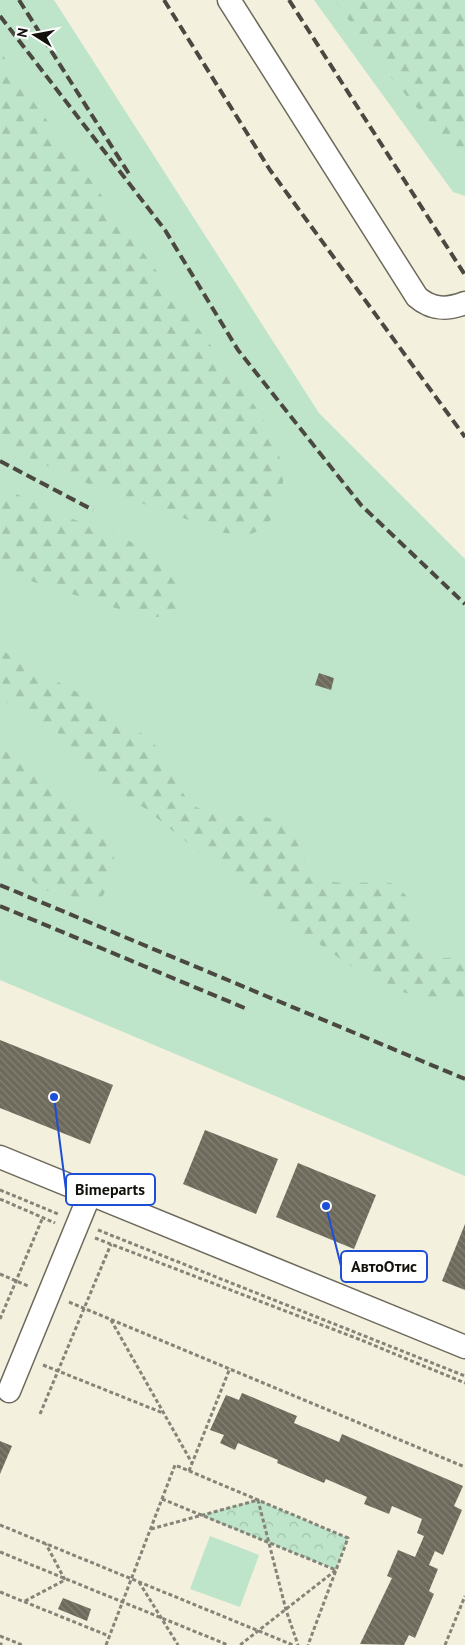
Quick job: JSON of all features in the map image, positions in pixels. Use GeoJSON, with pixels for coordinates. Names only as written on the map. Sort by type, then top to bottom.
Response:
{"type":"FeatureCollection","features":[{"type":"Feature","properties":{"kind":"street"},"geometry":{"type":"LineString","coordinates":[[229,0],[417,297],[425,304],[435,308],[451,308],[465,303]]}},
{"type":"Feature","properties":{"kind":"street"},"geometry":{"type":"LineString","coordinates":[[0,1157],[465,1347]]}},
{"type":"Feature","properties":{"kind":"street"},"geometry":{"type":"LineString","coordinates":[[9,1391],[90,1194]]}},
{"type":"Feature","properties":{"kind":"path"},"geometry":{"type":"LineString","coordinates":[[0,1190],[111,1244],[361,1340],[465,1383]]}},
{"type":"Feature","properties":{"kind":"path"},"geometry":{"type":"LineString","coordinates":[[0,1200],[42,1218],[77,1227],[465,1376]]}},
{"type":"Feature","properties":{"kind":"path"},"geometry":{"type":"LineString","coordinates":[[0,1319],[42,1218]]}},
{"type":"Feature","properties":{"kind":"path"},"geometry":{"type":"LineString","coordinates":[[40,1414],[111,1244]]}},
{"type":"Feature","properties":{"kind":"path"},"geometry":{"type":"LineString","coordinates":[[0,1274],[465,1467]]}},
{"type":"Feature","properties":{"kind":"path"},"geometry":{"type":"LineString","coordinates":[[111,1319],[192,1463]]}},
{"type":"Feature","properties":{"kind":"path"},"geometry":{"type":"LineString","coordinates":[[23,1357],[163,1413]]}},
{"type":"Feature","properties":{"kind":"path"},"geometry":{"type":"LineString","coordinates":[[189,1471],[230,1368]]}},
{"type":"Feature","properties":{"kind":"path"},"geometry":{"type":"LineString","coordinates":[[106,1645],[175,1465],[348,1538],[308,1645]]}},
{"type":"Feature","properties":{"kind":"path"},"geometry":{"type":"LineString","coordinates":[[162,1499],[336,1570]]}},
{"type":"Feature","properties":{"kind":"path"},"geometry":{"type":"LineString","coordinates":[[150,1529],[258,1500]]}},
{"type":"Feature","properties":{"kind":"path"},"geometry":{"type":"LineString","coordinates":[[258,1500],[286,1610],[298,1645]]}},
{"type":"Feature","properties":{"kind":"path"},"geometry":{"type":"LineString","coordinates":[[0,1525],[293,1645]]}},
{"type":"Feature","properties":{"kind":"path"},"geometry":{"type":"LineString","coordinates":[[46,1544],[65,1580]]}},
{"type":"Feature","properties":{"kind":"path"},"geometry":{"type":"LineString","coordinates":[[0,1552],[228,1645]]}},
{"type":"Feature","properties":{"kind":"path"},"geometry":{"type":"LineString","coordinates":[[240,1645],[336,1570]]}},
{"type":"Feature","properties":{"kind":"path"},"geometry":{"type":"LineString","coordinates":[[25,1602],[65,1580]]}},
{"type":"Feature","properties":{"kind":"path"},"geometry":{"type":"LineString","coordinates":[[139,1582],[178,1645]]}},
{"type":"Feature","properties":{"kind":"path"},"geometry":{"type":"LineString","coordinates":[[0,1592],[109,1636]]}},
{"type":"Feature","properties":{"kind":"path"},"geometry":{"type":"LineString","coordinates":[[446,1645],[465,1596]]}},
{"type":"Feature","properties":{"kind":"path"},"geometry":{"type":"LineString","coordinates":[[0,1636],[22,1645]]}},
{"type":"Feature","properties":{"kind":"green space"},"geometry":{"type":"Polygon","coordinates":[[[0,0],[54,0],[319,413],[465,559],[465,1176],[0,980],[0,0]]]}},
{"type":"Feature","properties":{"kind":"green space"},"geometry":{"type":"Polygon","coordinates":[[[314,0],[465,0],[465,196],[453,192],[314,0]]]}},
{"type":"Feature","properties":{"kind":"green space"},"geometry":{"type":"Polygon","coordinates":[[[335,0],[465,0],[465,157],[429,121],[396,83],[364,42],[335,0]]]}},
{"type":"Feature","properties":{"kind":"green space"},"geometry":{"type":"Polygon","coordinates":[[[0,51],[30,97],[262,416],[274,441],[280,460],[283,488],[277,510],[264,527],[255,532],[245,535],[225,533],[91,485],[0,445],[0,51]]]}},
{"type":"Feature","properties":{"kind":"green space"},"geometry":{"type":"Polygon","coordinates":[[[0,486],[56,513],[125,538],[149,554],[167,571],[177,586],[180,598],[176,610],[168,615],[157,617],[125,611],[0,571],[0,486]]]}},
{"type":"Feature","properties":{"kind":"green space"},"geometry":{"type":"Polygon","coordinates":[[[0,648],[25,665],[105,708],[143,734],[161,752],[186,797],[202,810],[220,815],[259,816],[277,821],[292,834],[311,868],[327,880],[344,883],[386,882],[394,884],[405,894],[410,902],[412,910],[411,936],[418,952],[432,958],[449,958],[465,955],[465,1006],[395,990],[368,978],[270,910],[146,809],[107,784],[57,732],[0,699],[0,648]]]}},
{"type":"Feature","properties":{"kind":"green space"},"geometry":{"type":"Polygon","coordinates":[[[0,742],[66,793],[97,825],[108,841],[114,858],[115,868],[108,888],[102,897],[87,900],[60,896],[35,883],[0,855],[0,742]]]}},
{"type":"Feature","properties":{"kind":"green space"},"geometry":{"type":"Polygon","coordinates":[[[258,1500],[348,1538],[336,1570],[200,1515],[258,1500]]]}},
{"type":"Feature","properties":{"kind":"green space"},"geometry":{"type":"Polygon","coordinates":[[[210,1536],[259,1555],[240,1607],[190,1589],[210,1536]]]}},
{"type":"Feature","properties":{"kind":"building"},"geometry":{"type":"Polygon","coordinates":[[[319,673],[334,678],[331,690],[315,685],[319,673]]]}},
{"type":"Feature","properties":{"kind":"building"},"geometry":{"type":"Polygon","coordinates":[[[0,1040],[113,1085],[90,1144],[0,1108],[0,1040]]]}},
{"type":"Feature","properties":{"kind":"building"},"geometry":{"type":"Polygon","coordinates":[[[205,1130],[278,1159],[256,1214],[183,1184],[205,1130]]]}},
{"type":"Feature","properties":{"kind":"building"},"geometry":{"type":"Polygon","coordinates":[[[298,1163],[376,1195],[354,1249],[276,1217],[298,1163]]]}},
{"type":"Feature","properties":{"kind":"building"},"geometry":{"type":"Polygon","coordinates":[[[465,1224],[465,1290],[442,1281],[465,1224]]]}},
{"type":"Feature","properties":{"kind":"building"},"geometry":{"type":"Polygon","coordinates":[[[242,1393],[297,1416],[294,1423],[339,1442],[342,1434],[463,1486],[454,1506],[462,1510],[443,1555],[435,1551],[429,1565],[438,1569],[429,1591],[434,1594],[415,1638],[409,1635],[404,1645],[360,1644],[392,1578],[387,1576],[398,1550],[415,1557],[424,1536],[417,1533],[422,1519],[392,1506],[389,1514],[364,1504],[367,1497],[326,1479],[324,1483],[277,1463],[278,1460],[238,1443],[235,1450],[220,1443],[224,1435],[210,1430],[226,1395],[239,1400],[242,1393]]]}},
{"type":"Feature","properties":{"kind":"building"},"geometry":{"type":"Polygon","coordinates":[[[0,1441],[12,1446],[0,1474],[0,1441]]]}},
{"type":"Feature","properties":{"kind":"building"},"geometry":{"type":"Polygon","coordinates":[[[63,1598],[91,1609],[87,1621],[58,1609],[63,1598]]]}},
{"type":"Feature","properties":{"kind":"railway"},"geometry":{"type":"LineString","coordinates":[[19,0],[131,177]]}},
{"type":"Feature","properties":{"kind":"railway"},"geometry":{"type":"LineString","coordinates":[[164,0],[270,170],[465,437]]}},
{"type":"Feature","properties":{"kind":"railway"},"geometry":{"type":"LineString","coordinates":[[289,0],[465,275]]}},
{"type":"Feature","properties":{"kind":"railway"},"geometry":{"type":"LineString","coordinates":[[0,16],[165,230],[238,350],[361,505],[465,604]]}},
{"type":"Feature","properties":{"kind":"railway"},"geometry":{"type":"LineString","coordinates":[[0,461],[93,510]]}},
{"type":"Feature","properties":{"kind":"railway"},"geometry":{"type":"LineString","coordinates":[[0,885],[465,1079]]}},
{"type":"Feature","properties":{"kind":"railway"},"geometry":{"type":"LineString","coordinates":[[0,906],[247,1009]]}},
{"type":"Feature","properties":{"kind":"place","name":"Bimeparts"},"geometry":{"type":"Point","coordinates":[54,1097]}},
{"type":"Feature","properties":{"kind":"place","name":"АвтоОтис"},"geometry":{"type":"Point","coordinates":[326,1206]}}]}
